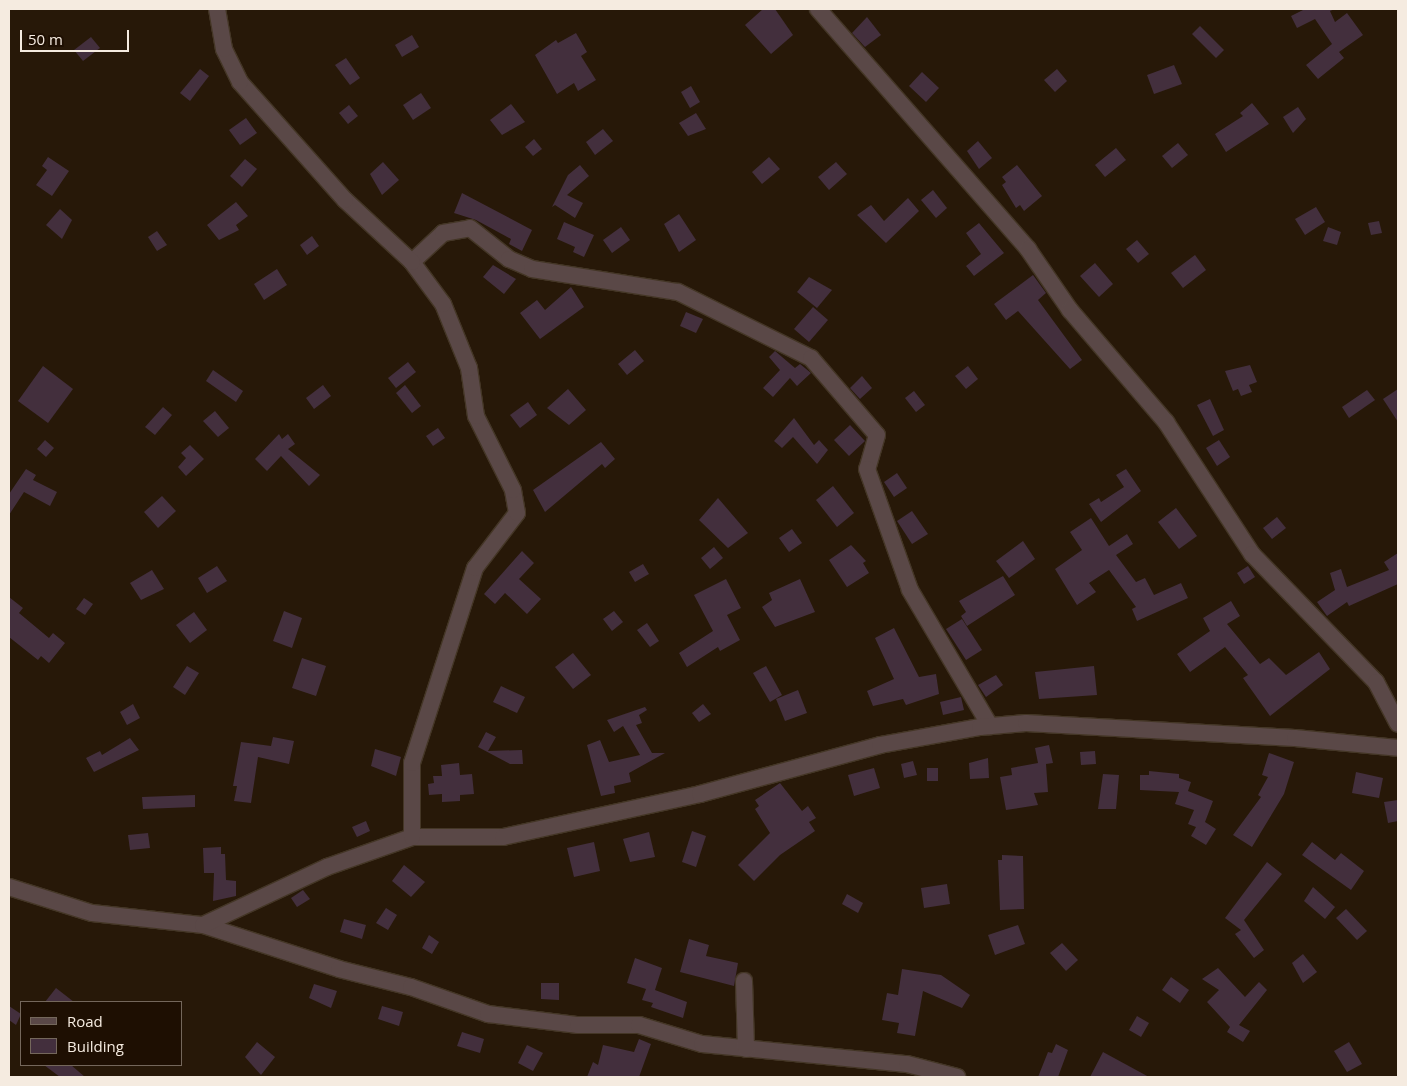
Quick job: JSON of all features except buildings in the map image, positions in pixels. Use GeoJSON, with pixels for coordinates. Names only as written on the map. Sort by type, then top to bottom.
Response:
{"type":"FeatureCollection","features":[{"type":"Feature","properties":{"kind":"street"},"geometry":{"type":"LineString","coordinates":[[217,9],[224,49],[240,82],[345,200],[412,262],[443,304],[469,368],[476,416],[513,490],[517,513],[475,568],[412,763],[412,837]]}},
{"type":"Feature","properties":{"kind":"street"},"geometry":{"type":"LineString","coordinates":[[818,9],[1028,249],[1070,310],[1166,422],[1252,554],[1376,682],[1398,724]]}},
{"type":"Feature","properties":{"kind":"street"},"geometry":{"type":"LineString","coordinates":[[412,262],[443,233],[470,228],[509,259],[532,269],[678,292],[811,358],[877,435],[867,469],[910,590],[990,726]]}},
{"type":"Feature","properties":{"kind":"street"},"geometry":{"type":"LineString","coordinates":[[203,925],[326,867],[412,837],[503,837],[700,794],[880,746],[990,726],[1026,723],[1294,738],[1398,748]]}},
{"type":"Feature","properties":{"kind":"street"},"geometry":{"type":"LineString","coordinates":[[9,887],[92,913],[203,925],[488,1014],[578,1025],[639,1025],[702,1044],[899,1063],[934,1074],[957,1077]]}},
{"type":"Feature","properties":{"kind":"street"},"geometry":{"type":"LineString","coordinates":[[744,981],[746,1049]]}}]}
